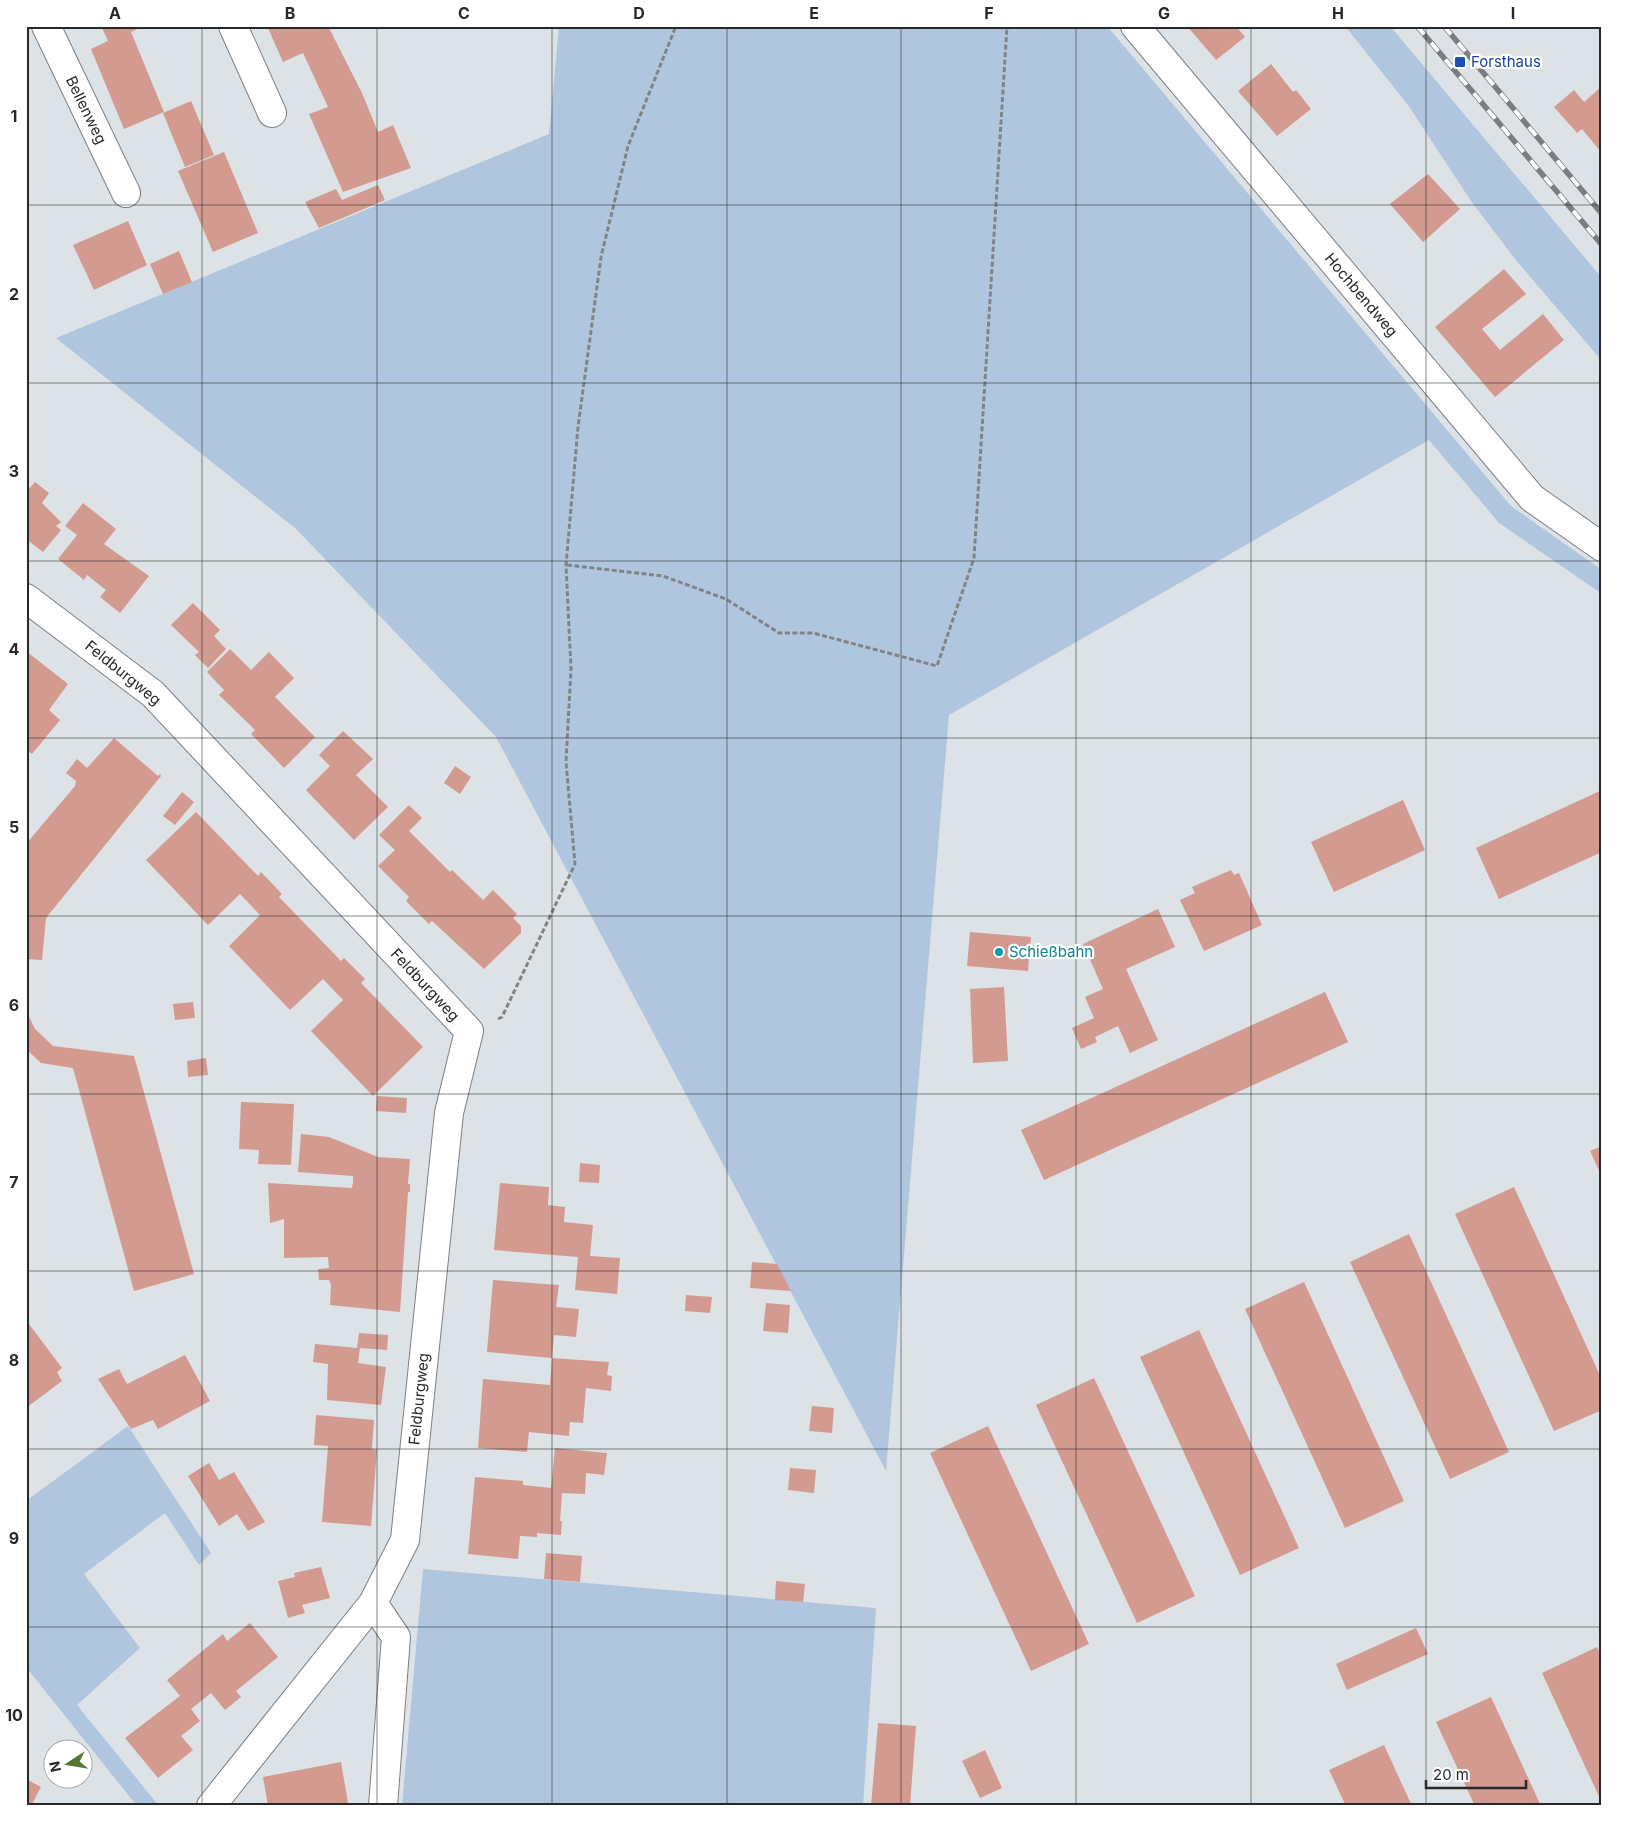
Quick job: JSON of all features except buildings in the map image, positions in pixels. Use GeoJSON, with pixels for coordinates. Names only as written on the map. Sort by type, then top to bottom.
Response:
{"type":"FeatureCollection","features":[{"type":"Feature","properties":{"kind":"street","name":"Bellenweg"},"geometry":{"type":"LineString","coordinates":[[46,26],[126,193]]}},
{"type":"Feature","properties":{"kind":"street"},"geometry":{"type":"LineString","coordinates":[[233,26],[272,113]]}},
{"type":"Feature","properties":{"kind":"street","name":"Hochbendweg"},"geometry":{"type":"LineString","coordinates":[[1136,26],[1532,498],[1602,547]]}},
{"type":"Feature","properties":{"kind":"street","name":"Feldburgweg"},"geometry":{"type":"LineString","coordinates":[[26,598],[153,694],[469,1031],[449,1112],[404,1540],[373,1603],[211,1806]]}},
{"type":"Feature","properties":{"kind":"street"},"geometry":{"type":"LineString","coordinates":[[373,1603],[396,1637],[383,1806]]}},
{"type":"Feature","properties":{"kind":"path"},"geometry":{"type":"LineString","coordinates":[[469,1031],[502,1017],[575,864],[566,762],[571,669],[566,565],[578,427],[601,257],[628,146],[676,26]]}},
{"type":"Feature","properties":{"kind":"path"},"geometry":{"type":"LineString","coordinates":[[566,565],[663,576],[726,599],[779,633],[813,633],[937,666],[974,558],[1007,26]]}},
{"type":"Feature","properties":{"kind":"shaded area"},"geometry":{"type":"Polygon","coordinates":[[[559,26],[1107,26],[1511,506],[1602,570],[1602,594],[1499,523],[1429,440],[949,715],[886,1471],[496,737],[296,529],[56,338],[549,134],[559,26]]]}},
{"type":"Feature","properties":{"kind":"shaded area"},"geometry":{"type":"Polygon","coordinates":[[[1345,26],[1390,26],[1602,278],[1602,361],[1515,259],[1471,201],[1408,105],[1345,26]]]}},
{"type":"Feature","properties":{"kind":"shaded area"},"geometry":{"type":"Polygon","coordinates":[[[128,1426],[211,1553],[199,1565],[165,1513],[84,1574],[140,1648],[77,1705],[159,1806],[137,1806],[92,1750],[92,1740],[84,1740],[26,1667],[26,1501],[128,1426]]]}},
{"type":"Feature","properties":{"kind":"shaded area"},"geometry":{"type":"Polygon","coordinates":[[[423,1569],[876,1608],[863,1806],[402,1806],[423,1569]]]}},
{"type":"Feature","properties":{"kind":"railway"},"geometry":{"type":"LineString","coordinates":[[1417,26],[1602,245]]}},
{"type":"Feature","properties":{"kind":"railway"},"geometry":{"type":"LineString","coordinates":[[1444,26],[1602,214]]}},
{"type":"Feature","properties":{"kind":"place","name":"Forsthaus"},"geometry":{"type":"Point","coordinates":[1460,62]}},
{"type":"Feature","properties":{"kind":"place","name":"Schießbahn"},"geometry":{"type":"Point","coordinates":[999,952]}}]}
